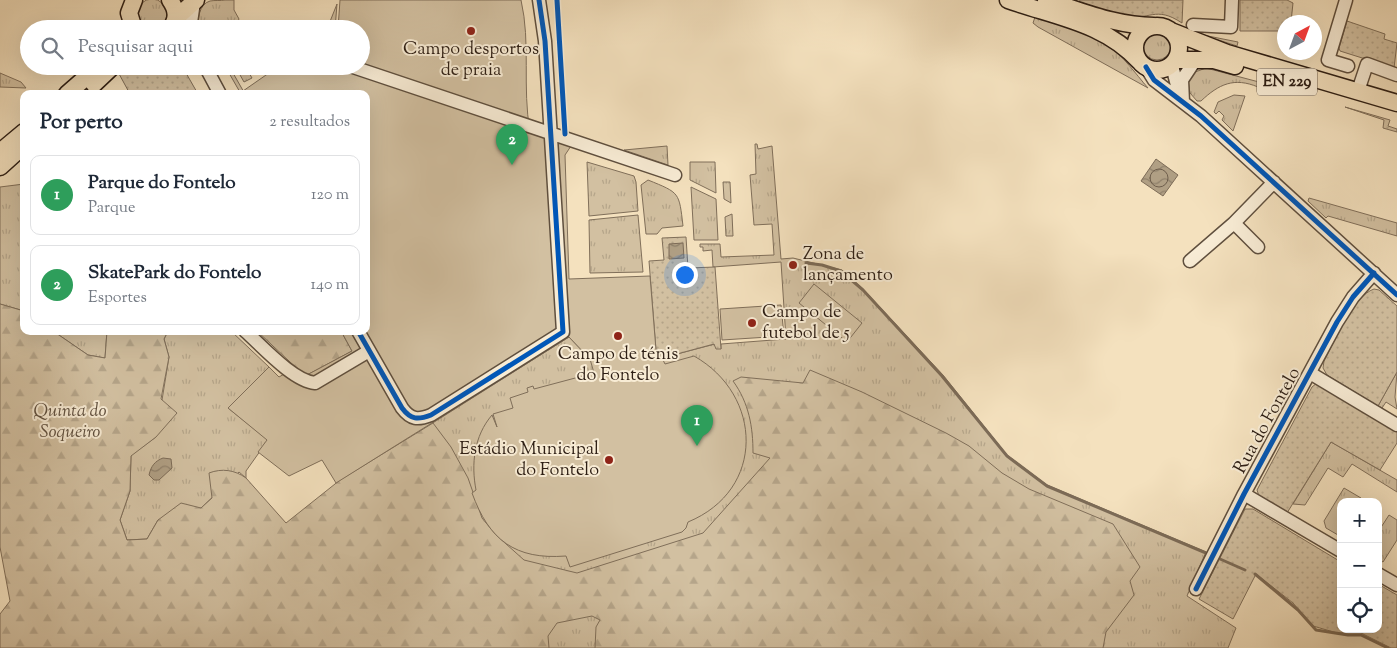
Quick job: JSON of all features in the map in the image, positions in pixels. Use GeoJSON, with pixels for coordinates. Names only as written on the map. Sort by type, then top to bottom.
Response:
{"type":"FeatureCollection","features":[{"type":"Feature","properties":{"kind":"main road"},"geometry":{"type":"LineString","coordinates":[[1008,0],[1097,30],[1127,47],[1143,64]]}},
{"type":"Feature","properties":{"kind":"main road","name":"EN 229"},"geometry":{"type":"LineString","coordinates":[[1046,0],[1114,22],[1132,26],[1154,26],[1171,30],[1223,51],[1397,103]]}},
{"type":"Feature","properties":{"kind":"main road"},"geometry":{"type":"LineString","coordinates":[[176,17],[195,1]]}},
{"type":"Feature","properties":{"kind":"main road"},"geometry":{"type":"LineString","coordinates":[[1143,64],[1135,50],[1138,37],[1142,31],[1154,26]]}},
{"type":"Feature","properties":{"kind":"main road"},"geometry":{"type":"LineString","coordinates":[[1171,30],[1179,43],[1174,63]]}},
{"type":"Feature","properties":{"kind":"main road","name":"EN 229"},"geometry":{"type":"LineString","coordinates":[[1143,64],[1160,70],[1174,63],[1196,59],[1214,60],[1397,114]]}},
{"type":"Feature","properties":{"kind":"main road"},"geometry":{"type":"LineString","coordinates":[[72,90],[89,75]]}},
{"type":"Feature","properties":{"kind":"main road"},"geometry":{"type":"LineString","coordinates":[[87,90],[103,75]]}},
{"type":"Feature","properties":{"kind":"main road"},"geometry":{"type":"LineString","coordinates":[[0,152],[20,135]]}},
{"type":"Feature","properties":{"kind":"main road"},"geometry":{"type":"LineString","coordinates":[[0,166],[20,149]]}},
{"type":"Feature","properties":{"kind":"street"},"geometry":{"type":"LineString","coordinates":[[360,335],[406,413],[412,418],[419,419],[432,415],[562,332],[544,42],[539,0]]}},
{"type":"Feature","properties":{"kind":"street"},"geometry":{"type":"LineString","coordinates":[[1193,25],[1231,27],[1232,0]]}},
{"type":"Feature","properties":{"kind":"street"},"geometry":{"type":"LineString","coordinates":[[1346,0],[1328,60],[1348,66]]}},
{"type":"Feature","properties":{"kind":"street"},"geometry":{"type":"LineString","coordinates":[[192,20],[195,1]]}},
{"type":"Feature","properties":{"kind":"street"},"geometry":{"type":"LineString","coordinates":[[1184,102],[1182,80],[1196,59]]}},
{"type":"Feature","properties":{"kind":"street"},"geometry":{"type":"LineString","coordinates":[[1174,63],[1184,102]]}},
{"type":"Feature","properties":{"kind":"street"},"geometry":{"type":"LineString","coordinates":[[1143,64],[1154,80],[1184,102],[1397,295]]}},
{"type":"Feature","properties":{"kind":"street"},"geometry":{"type":"LineString","coordinates":[[1358,91],[1368,64],[1397,75]]}},
{"type":"Feature","properties":{"kind":"street"},"geometry":{"type":"LineString","coordinates":[[370,73],[674,175]]}},
{"type":"Feature","properties":{"kind":"street"},"geometry":{"type":"LineString","coordinates":[[210,75],[218,90]]}},
{"type":"Feature","properties":{"kind":"street"},"geometry":{"type":"LineString","coordinates":[[1190,261],[1234,223],[1274,182]]}},
{"type":"Feature","properties":{"kind":"street"},"geometry":{"type":"LineString","coordinates":[[1234,223],[1258,246]]}},
{"type":"Feature","properties":{"kind":"street","name":"Rua do Fontelo"},"geometry":{"type":"LineString","coordinates":[[1196,589],[1244,494],[1345,308],[1374,273]]}},
{"type":"Feature","properties":{"kind":"street"},"geometry":{"type":"LineString","coordinates":[[250,335],[302,380],[315,383],[369,351]]}},
{"type":"Feature","properties":{"kind":"street"},"geometry":{"type":"LineString","coordinates":[[1310,373],[1397,425]]}},
{"type":"Feature","properties":{"kind":"street"},"geometry":{"type":"LineString","coordinates":[[1244,494],[1337,549]]}},
{"type":"Feature","properties":{"kind":"street"},"geometry":{"type":"LineString","coordinates":[[1382,576],[1397,585]]}},
{"type":"Feature","properties":{"kind":"green space"},"geometry":{"type":"Polygon","coordinates":[[[146,0],[158,0],[166,8],[166,20],[138,20],[138,8],[146,0]]]}},
{"type":"Feature","properties":{"kind":"green space"},"geometry":{"type":"Polygon","coordinates":[[[234,0],[234,10],[238,20],[198,20],[203,5],[210,1],[234,0]]]}},
{"type":"Feature","properties":{"kind":"green space"},"geometry":{"type":"Polygon","coordinates":[[[340,0],[521,0],[526,33],[527,98],[530,131],[571,146],[565,155],[569,279],[650,276],[656,350],[658,350],[665,364],[694,356],[717,373],[733,394],[743,417],[746,442],[742,466],[732,488],[713,507],[688,522],[682,532],[570,567],[566,556],[532,554],[506,544],[487,523],[472,493],[476,490],[474,460],[481,432],[492,415],[497,427],[493,414],[513,408],[510,398],[528,392],[527,388],[533,386],[534,389],[594,373],[590,359],[569,337],[336,483],[322,460],[289,476],[258,452],[267,440],[228,408],[269,367],[279,377],[291,370],[305,376],[352,351],[343,335],[370,335],[370,90],[244,90],[266,75],[370,75],[370,20],[339,20],[340,0]]]}},
{"type":"Feature","properties":{"kind":"green space"},"geometry":{"type":"Polygon","coordinates":[[[1080,0],[1183,0],[1182,23],[1159,14],[1141,17],[1125,16],[1079,2],[1080,0]]]}},
{"type":"Feature","properties":{"kind":"green space"},"geometry":{"type":"Polygon","coordinates":[[[1240,0],[1287,0],[1293,3],[1292,15],[1277,15],[1277,31],[1240,31],[1240,0]]]}},
{"type":"Feature","properties":{"kind":"green space"},"geometry":{"type":"Polygon","coordinates":[[[337,4],[336,20],[331,20],[337,4]]]}},
{"type":"Feature","properties":{"kind":"green space"},"geometry":{"type":"Polygon","coordinates":[[[1035,17],[1082,32],[1108,45],[1148,88],[1038,27],[1033,23],[1035,17]]]}},
{"type":"Feature","properties":{"kind":"green space"},"geometry":{"type":"Polygon","coordinates":[[[1347,21],[1385,34],[1384,39],[1397,43],[1394,68],[1340,51],[1339,48],[1347,21]]]}},
{"type":"Feature","properties":{"kind":"green space"},"geometry":{"type":"Polygon","coordinates":[[[1157,32],[1167,36],[1171,46],[1167,56],[1157,60],[1147,56],[1143,46],[1147,36],[1157,32]]]}},
{"type":"Feature","properties":{"kind":"green space"},"geometry":{"type":"Polygon","coordinates":[[[1203,35],[1238,42],[1237,46],[1203,35]]]}},
{"type":"Feature","properties":{"kind":"green space"},"geometry":{"type":"Polygon","coordinates":[[[1206,68],[1259,82],[1258,87],[1242,83],[1227,84],[1214,90],[1201,101],[1197,101],[1190,93],[1188,81],[1195,72],[1206,68]]]}},
{"type":"Feature","properties":{"kind":"green space"},"geometry":{"type":"Polygon","coordinates":[[[0,73],[21,82],[26,88],[0,87],[0,73]]]}},
{"type":"Feature","properties":{"kind":"green space"},"geometry":{"type":"Polygon","coordinates":[[[120,75],[187,75],[196,90],[128,90],[120,75]]]}},
{"type":"Feature","properties":{"kind":"green space"},"geometry":{"type":"Polygon","coordinates":[[[230,75],[234,75],[243,90],[239,90],[230,75]]]}},
{"type":"Feature","properties":{"kind":"green space"},"geometry":{"type":"Polygon","coordinates":[[[240,75],[250,75],[252,78],[244,82],[240,75]]]}},
{"type":"Feature","properties":{"kind":"green space"},"geometry":{"type":"Polygon","coordinates":[[[1234,95],[1245,96],[1233,131],[1222,120],[1224,116],[1219,111],[1216,114],[1214,112],[1218,102],[1234,95]]]}},
{"type":"Feature","properties":{"kind":"green space"},"geometry":{"type":"Polygon","coordinates":[[[1345,107],[1390,120],[1388,126],[1397,129],[1397,132],[1383,128],[1384,120],[1345,107]]]}},
{"type":"Feature","properties":{"kind":"green space"},"geometry":{"type":"Polygon","coordinates":[[[755,144],[757,144],[758,149],[772,146],[781,259],[793,258],[842,270],[863,289],[943,375],[1007,455],[1047,485],[1206,552],[1187,596],[1236,628],[1228,648],[265,648],[420,431],[569,337],[590,359],[662,358],[715,344],[721,349],[721,344],[786,339],[781,262],[713,267],[712,250],[703,251],[703,247],[700,247],[700,244],[720,244],[721,257],[774,255],[772,224],[754,225],[750,175],[756,174],[755,144]]]}},
{"type":"Feature","properties":{"kind":"green space"},"geometry":{"type":"Polygon","coordinates":[[[667,146],[668,165],[624,150],[667,146]]]}},
{"type":"Feature","properties":{"kind":"green space"},"geometry":{"type":"Polygon","coordinates":[[[587,162],[634,176],[638,211],[589,216],[587,162]]]}},
{"type":"Feature","properties":{"kind":"green space"},"geometry":{"type":"Polygon","coordinates":[[[690,162],[715,162],[716,193],[690,180],[690,162]]]}},
{"type":"Feature","properties":{"kind":"green space"},"geometry":{"type":"Polygon","coordinates":[[[648,180],[672,191],[676,195],[679,200],[683,226],[662,228],[657,234],[646,234],[641,185],[648,180]]]}},
{"type":"Feature","properties":{"kind":"green space"},"geometry":{"type":"Polygon","coordinates":[[[723,182],[730,182],[731,203],[724,199],[723,182]]]}},
{"type":"Feature","properties":{"kind":"green space"},"geometry":{"type":"Polygon","coordinates":[[[20,184],[20,310],[0,304],[0,187],[20,184]]]}},
{"type":"Feature","properties":{"kind":"green space"},"geometry":{"type":"Polygon","coordinates":[[[691,187],[716,199],[718,240],[694,240],[691,187]]]}},
{"type":"Feature","properties":{"kind":"green space"},"geometry":{"type":"Polygon","coordinates":[[[1309,198],[1397,223],[1397,236],[1328,216],[1326,218],[1308,201],[1309,198]]]}},
{"type":"Feature","properties":{"kind":"green space"},"geometry":{"type":"Polygon","coordinates":[[[732,214],[733,236],[726,236],[725,217],[732,214]]]}},
{"type":"Feature","properties":{"kind":"green space"},"geometry":{"type":"Polygon","coordinates":[[[638,215],[643,272],[590,273],[589,220],[638,215]]]}},
{"type":"Feature","properties":{"kind":"green space"},"geometry":{"type":"Polygon","coordinates":[[[686,237],[688,268],[715,267],[721,349],[716,349],[714,344],[662,358],[656,350],[649,261],[664,260],[662,238],[686,237]]]}},
{"type":"Feature","properties":{"kind":"green space"},"geometry":{"type":"Polygon","coordinates":[[[814,284],[862,323],[847,342],[799,303],[814,284]]]}},
{"type":"Feature","properties":{"kind":"green space"},"geometry":{"type":"Polygon","coordinates":[[[1374,289],[1379,290],[1397,306],[1397,372],[1378,406],[1327,375],[1323,368],[1324,361],[1352,310],[1366,293],[1374,289]]]}},
{"type":"Feature","properties":{"kind":"green space","name":"Quinta do Soqueiro"},"geometry":{"type":"Polygon","coordinates":[[[0,304],[20,310],[20,335],[59,335],[88,355],[105,358],[107,335],[166,335],[164,339],[169,357],[161,399],[177,413],[156,437],[131,456],[130,491],[120,520],[127,540],[147,539],[158,520],[181,503],[201,508],[212,498],[209,473],[224,470],[237,473],[246,478],[286,523],[340,480],[433,423],[451,447],[468,478],[482,518],[496,535],[524,560],[577,573],[703,533],[770,458],[753,453],[749,416],[743,398],[733,381],[741,377],[803,383],[810,370],[862,392],[946,433],[969,446],[1002,473],[1029,489],[1113,524],[1140,567],[1130,581],[1134,595],[1106,632],[1103,648],[595,648],[596,627],[600,620],[592,616],[557,623],[548,636],[549,648],[0,648],[0,614],[10,601],[0,547],[0,304]]]}},
{"type":"Feature","properties":{"kind":"green space","name":"Campo de futebol de 5"},"geometry":{"type":"Polygon","coordinates":[[[781,305],[784,336],[722,340],[720,309],[781,305]]]}},
{"type":"Feature","properties":{"kind":"green space"},"geometry":{"type":"Polygon","coordinates":[[[59,335],[107,335],[105,358],[88,355],[59,335]]]}},
{"type":"Feature","properties":{"kind":"green space"},"geometry":{"type":"Polygon","coordinates":[[[166,335],[235,335],[269,367],[228,408],[268,440],[246,471],[246,478],[239,472],[201,508],[158,520],[147,539],[127,540],[120,520],[130,491],[131,455],[156,437],[169,357],[164,339],[166,335]]]}},
{"type":"Feature","properties":{"kind":"green space"},"geometry":{"type":"Polygon","coordinates":[[[261,335],[343,335],[352,351],[305,376],[261,335]]]}},
{"type":"Feature","properties":{"kind":"green space"},"geometry":{"type":"Polygon","coordinates":[[[1397,372],[1395,397],[1397,409],[1386,402],[1382,408],[1378,406],[1397,372]]]}},
{"type":"Feature","properties":{"kind":"green space"},"geometry":{"type":"Polygon","coordinates":[[[1317,383],[1397,430],[1397,443],[1380,470],[1331,442],[1287,513],[1259,496],[1257,490],[1312,387],[1317,383]]]}},
{"type":"Feature","properties":{"kind":"green space"},"geometry":{"type":"Polygon","coordinates":[[[1331,442],[1397,480],[1397,492],[1352,464],[1343,477],[1328,468],[1305,505],[1293,504],[1331,442]]]}},
{"type":"Feature","properties":{"kind":"green space"},"geometry":{"type":"Polygon","coordinates":[[[1344,488],[1361,498],[1338,498],[1344,488]]]}},
{"type":"Feature","properties":{"kind":"green space"},"geometry":{"type":"Polygon","coordinates":[[[1337,500],[1337,534],[1326,528],[1324,521],[1337,500]]]}},
{"type":"Feature","properties":{"kind":"green space"},"geometry":{"type":"Polygon","coordinates":[[[1245,509],[1253,509],[1337,560],[1337,633],[1313,626],[1293,603],[1256,574],[1233,619],[1199,599],[1245,509]]]}},
{"type":"Feature","properties":{"kind":"green space"},"geometry":{"type":"Polygon","coordinates":[[[1389,515],[1397,520],[1397,540],[1383,562],[1382,561],[1382,526],[1389,515]]]}},
{"type":"Feature","properties":{"kind":"green space"},"geometry":{"type":"Polygon","coordinates":[[[1382,586],[1397,595],[1397,648],[1391,648],[1361,633],[1382,633],[1382,586]]]}},
{"type":"Feature","properties":{"kind":"water"},"geometry":{"type":"Polygon","coordinates":[[[1156,159],[1178,175],[1163,196],[1141,181],[1156,159]]]}},
{"type":"Feature","properties":{"kind":"water"},"geometry":{"type":"Polygon","coordinates":[[[683,243],[684,258],[669,259],[669,244],[683,243]]]}},
{"type":"Feature","properties":{"kind":"water"},"geometry":{"type":"Polygon","coordinates":[[[163,458],[171,459],[172,468],[159,480],[154,480],[149,475],[151,469],[156,462],[163,458]]]}},
{"type":"Feature","properties":{"kind":"waterway"},"geometry":{"type":"LineString","coordinates":[[806,263],[822,265],[841,271],[863,290],[942,376],[1007,456],[1047,486],[1206,553]]}},
{"type":"Feature","properties":{"kind":"waterway"},"geometry":{"type":"LineString","coordinates":[[1220,559],[1245,570]]}},
{"type":"Feature","properties":{"kind":"waterway"},"geometry":{"type":"LineString","coordinates":[[1255,574],[1298,610],[1316,630],[1361,635],[1388,648]]}},
{"type":"Feature","properties":{"kind":"cycle path"},"geometry":{"type":"LineString","coordinates":[[360,335],[402,408],[408,415],[422,418],[431,415],[563,332],[545,41],[539,0]]}},
{"type":"Feature","properties":{"kind":"cycle path"},"geometry":{"type":"LineString","coordinates":[[557,0],[565,134]]}},
{"type":"Feature","properties":{"kind":"cycle path"},"geometry":{"type":"LineString","coordinates":[[1146,67],[1154,80],[1201,116],[1397,295]]}},
{"type":"Feature","properties":{"kind":"cycle path"},"geometry":{"type":"LineString","coordinates":[[1196,589],[1244,494],[1337,322],[1353,297],[1374,273]]}},
{"type":"Feature","properties":{"kind":"place","name":"Campo desportos de praia"},"geometry":{"type":"Point","coordinates":[471,31]}},
{"type":"Feature","properties":{"kind":"place","name":"SkatePark do Fontelo"},"geometry":{"type":"Point","coordinates":[512,165]}},
{"type":"Feature","properties":{"kind":"place","name":"Zona de lançamento"},"geometry":{"type":"Point","coordinates":[793,265]}},
{"type":"Feature","properties":{"kind":"place","name":"Campo de futebol de 5"},"geometry":{"type":"Point","coordinates":[752,323]}},
{"type":"Feature","properties":{"kind":"place","name":"Campo de ténis do Fontelo"},"geometry":{"type":"Point","coordinates":[618,336]}},
{"type":"Feature","properties":{"kind":"place","name":"Parque do Fontelo"},"geometry":{"type":"Point","coordinates":[697,446]}},
{"type":"Feature","properties":{"kind":"place","name":"Estádio Municipal do Fontelo"},"geometry":{"type":"Point","coordinates":[609,460]}}]}
